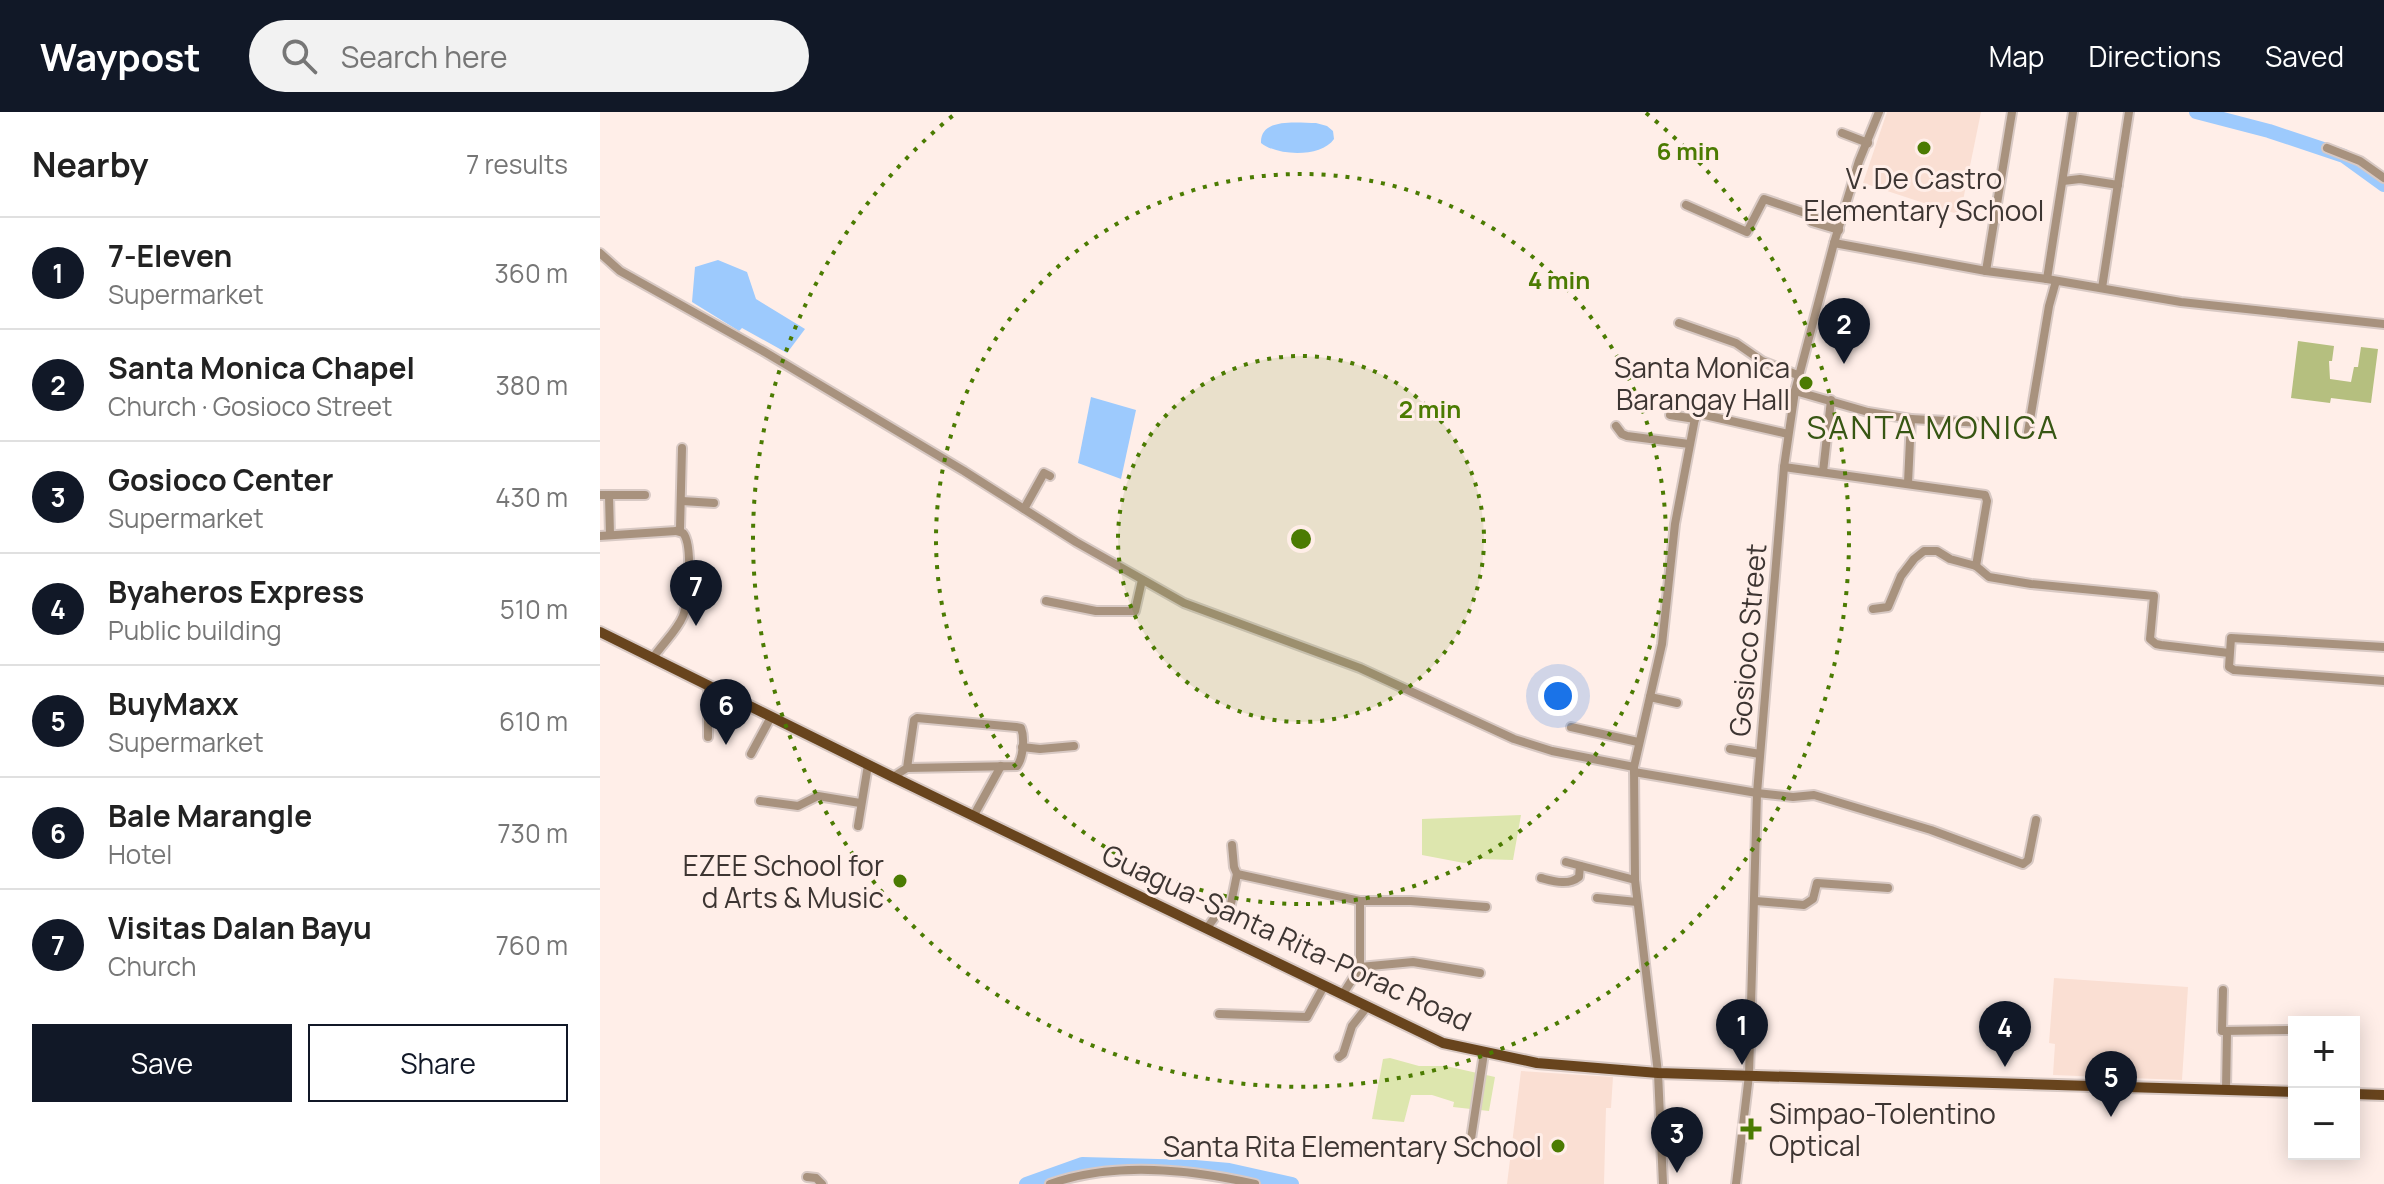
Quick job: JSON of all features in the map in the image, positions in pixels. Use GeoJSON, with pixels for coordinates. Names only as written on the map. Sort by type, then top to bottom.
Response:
{"type":"FeatureCollection","features":[{"type":"Feature","properties":{"kind":"main road","name":"Guagua-Santa Rita-Porac Road"},"geometry":{"type":"LineString","coordinates":[[600,632],[1443,1043],[1537,1063],[1658,1073],[2288,1092]]}},
{"type":"Feature","properties":{"kind":"main road"},"geometry":{"type":"LineString","coordinates":[[2360,1094],[2384,1095]]}},
{"type":"Feature","properties":{"kind":"street","name":"Gosioco Street"},"geometry":{"type":"LineString","coordinates":[[1736,1184],[1749,1075],[1757,793],[1788,434],[1795,391],[1834,243],[1859,161],[1879,112]]}},
{"type":"Feature","properties":{"kind":"street"},"geometry":{"type":"LineString","coordinates":[[1986,271],[2012,112]]}},
{"type":"Feature","properties":{"kind":"street"},"geometry":{"type":"LineString","coordinates":[[2028,432],[2049,306],[2073,112]]}},
{"type":"Feature","properties":{"kind":"street"},"geometry":{"type":"LineString","coordinates":[[2102,288],[2129,112]]}},
{"type":"Feature","properties":{"kind":"street"},"geometry":{"type":"LineString","coordinates":[[1842,133],[1868,143]]}},
{"type":"Feature","properties":{"kind":"street"},"geometry":{"type":"LineString","coordinates":[[2327,148],[2360,161],[2384,178]]}},
{"type":"Feature","properties":{"kind":"street"},"geometry":{"type":"LineString","coordinates":[[2063,181],[2080,179],[2118,185]]}},
{"type":"Feature","properties":{"kind":"street"},"geometry":{"type":"LineString","coordinates":[[1686,205],[1747,232],[1764,199],[1814,216],[1812,222],[1839,230]]}},
{"type":"Feature","properties":{"kind":"street"},"geometry":{"type":"LineString","coordinates":[[1834,243],[2181,302],[2384,324]]}},
{"type":"Feature","properties":{"kind":"street"},"geometry":{"type":"LineString","coordinates":[[600,253],[620,271],[776,359],[1184,603],[1245,623],[1374,674],[1514,739],[1634,770],[1757,793],[1793,797],[1814,795],[1931,830],[2023,864],[2028,860],[2036,820]]}},
{"type":"Feature","properties":{"kind":"street"},"geometry":{"type":"LineString","coordinates":[[1679,323],[1736,343],[1762,361],[1800,376]]}},
{"type":"Feature","properties":{"kind":"street"},"geometry":{"type":"LineString","coordinates":[[1795,391],[1868,412],[1911,419],[1982,423]]}},
{"type":"Feature","properties":{"kind":"street"},"geometry":{"type":"LineString","coordinates":[[1823,472],[1831,400]]}},
{"type":"Feature","properties":{"kind":"street"},"geometry":{"type":"LineString","coordinates":[[1663,1184],[1658,1073],[1635,880],[1634,770],[1638,742],[1662,644],[1675,524],[1696,413],[1788,434]]}},
{"type":"Feature","properties":{"kind":"street"},"geometry":{"type":"LineString","coordinates":[[1670,415],[1695,419]]}},
{"type":"Feature","properties":{"kind":"street"},"geometry":{"type":"LineString","coordinates":[[1908,483],[1911,419]]}},
{"type":"Feature","properties":{"kind":"street"},"geometry":{"type":"LineString","coordinates":[[1616,426],[1627,436],[1689,444]]}},
{"type":"Feature","properties":{"kind":"street"},"geometry":{"type":"LineString","coordinates":[[676,531],[681,525],[682,448]]}},
{"type":"Feature","properties":{"kind":"street"},"geometry":{"type":"LineString","coordinates":[[1784,467],[1985,495],[1987,501],[1976,566]]}},
{"type":"Feature","properties":{"kind":"street"},"geometry":{"type":"LineString","coordinates":[[1024,509],[1047,474],[1034,468]]}},
{"type":"Feature","properties":{"kind":"street"},"geometry":{"type":"LineString","coordinates":[[645,495],[605,495],[605,536],[676,531],[683,533],[689,541],[687,598],[683,616],[653,658]]}},
{"type":"Feature","properties":{"kind":"street"},"geometry":{"type":"LineString","coordinates":[[682,501],[714,503]]}},
{"type":"Feature","properties":{"kind":"street"},"geometry":{"type":"LineString","coordinates":[[1873,609],[1888,607],[1901,576],[1924,551],[1937,551],[1950,559],[1976,566],[1989,577],[2154,596],[2152,642],[2229,653]]}},
{"type":"Feature","properties":{"kind":"street"},"geometry":{"type":"LineString","coordinates":[[1046,601],[1096,611],[1135,611],[1142,580]]}},
{"type":"Feature","properties":{"kind":"street"},"geometry":{"type":"LineString","coordinates":[[2384,647],[2231,638],[2229,653],[2229,667],[2234,670],[2384,681]]}},
{"type":"Feature","properties":{"kind":"street"},"geometry":{"type":"LineString","coordinates":[[708,686],[708,737]]}},
{"type":"Feature","properties":{"kind":"street"},"geometry":{"type":"LineString","coordinates":[[1650,697],[1677,703]]}},
{"type":"Feature","properties":{"kind":"street"},"geometry":{"type":"LineString","coordinates":[[751,754],[771,717]]}},
{"type":"Feature","properties":{"kind":"street"},"geometry":{"type":"LineString","coordinates":[[893,777],[907,768],[1017,766],[1022,747],[1021,728],[922,717],[914,720],[907,768]]}},
{"type":"Feature","properties":{"kind":"street"},"geometry":{"type":"LineString","coordinates":[[1571,727],[1638,742]]}},
{"type":"Feature","properties":{"kind":"street"},"geometry":{"type":"LineString","coordinates":[[1022,747],[1074,746]]}},
{"type":"Feature","properties":{"kind":"street"},"geometry":{"type":"LineString","coordinates":[[1730,749],[1760,754]]}},
{"type":"Feature","properties":{"kind":"street"},"geometry":{"type":"LineString","coordinates":[[858,826],[868,765]]}},
{"type":"Feature","properties":{"kind":"street"},"geometry":{"type":"LineString","coordinates":[[974,815],[1001,766]]}},
{"type":"Feature","properties":{"kind":"street"},"geometry":{"type":"LineString","coordinates":[[760,801],[798,806],[818,796],[860,803]]}},
{"type":"Feature","properties":{"kind":"street"},"geometry":{"type":"LineString","coordinates":[[1207,928],[1218,913],[1224,914],[1231,904],[1237,874],[1232,845]]}},
{"type":"Feature","properties":{"kind":"street"},"geometry":{"type":"LineString","coordinates":[[1566,862],[1635,880]]}},
{"type":"Feature","properties":{"kind":"street"},"geometry":{"type":"LineString","coordinates":[[1541,878],[1566,883],[1574,881],[1579,877],[1580,866]]}},
{"type":"Feature","properties":{"kind":"street"},"geometry":{"type":"LineString","coordinates":[[1237,874],[1360,901],[1411,901],[1486,907]]}},
{"type":"Feature","properties":{"kind":"street"},"geometry":{"type":"LineString","coordinates":[[1756,901],[1804,905],[1813,899],[1817,883],[1888,888]]}},
{"type":"Feature","properties":{"kind":"street"},"geometry":{"type":"LineString","coordinates":[[1597,898],[1637,902]]}},
{"type":"Feature","properties":{"kind":"street"},"geometry":{"type":"LineString","coordinates":[[1343,994],[1360,967],[1360,901]]}},
{"type":"Feature","properties":{"kind":"street"},"geometry":{"type":"LineString","coordinates":[[1360,967],[1413,962],[1480,973]]}},
{"type":"Feature","properties":{"kind":"street"},"geometry":{"type":"LineString","coordinates":[[1219,1014],[1307,1017],[1324,986]]}},
{"type":"Feature","properties":{"kind":"street"},"geometry":{"type":"LineString","coordinates":[[2223,990],[2222,1031],[2288,1030]]}},
{"type":"Feature","properties":{"kind":"street"},"geometry":{"type":"LineString","coordinates":[[1339,1057],[1343,1054],[1352,1026],[1367,1007]]}},
{"type":"Feature","properties":{"kind":"street"},"geometry":{"type":"LineString","coordinates":[[2226,1090],[2227,1032]]}},
{"type":"Feature","properties":{"kind":"street"},"geometry":{"type":"LineString","coordinates":[[1471,1139],[1484,1053]]}},
{"type":"Feature","properties":{"kind":"street"},"geometry":{"type":"LineString","coordinates":[[1050,1184],[1064,1179],[1122,1171],[1186,1171],[1255,1184]]}},
{"type":"Feature","properties":{"kind":"street"},"geometry":{"type":"LineString","coordinates":[[807,1177],[816,1178],[822,1184]]}},
{"type":"Feature","properties":{"kind":"shaded area","name":"V. De Castro Elementary School"},"geometry":{"type":"Polygon","coordinates":[[[1887,112],[1981,112],[1960,215],[1863,183],[1887,112]]]}},
{"type":"Feature","properties":{"kind":"shaded area"},"geometry":{"type":"Polygon","coordinates":[[[2054,978],[2188,987],[2182,1080],[2053,1075],[2055,1044],[2049,1043],[2054,978]]]}},
{"type":"Feature","properties":{"kind":"shaded area","name":"Santa Rita Elementary School"},"geometry":{"type":"Polygon","coordinates":[[[1521,1071],[1613,1077],[1611,1108],[1606,1108],[1604,1184],[1507,1184],[1521,1071]]]}},
{"type":"Feature","properties":{"kind":"green space"},"geometry":{"type":"Polygon","coordinates":[[[2298,341],[2334,346],[2332,361],[2329,361],[2330,379],[2351,382],[2354,367],[2358,367],[2361,347],[2378,349],[2371,403],[2331,398],[2330,403],[2291,398],[2298,341]]]}},
{"type":"Feature","properties":{"kind":"green space"},"geometry":{"type":"Polygon","coordinates":[[[1521,815],[1513,860],[1480,859],[1464,863],[1422,855],[1422,819],[1521,815]]]}},
{"type":"Feature","properties":{"kind":"green space"},"geometry":{"type":"Polygon","coordinates":[[[1383,1059],[1419,1066],[1446,1066],[1495,1077],[1489,1111],[1453,1107],[1454,1102],[1432,1095],[1411,1095],[1404,1122],[1372,1119],[1383,1059]]]}},
{"type":"Feature","properties":{"kind":"water"},"geometry":{"type":"Polygon","coordinates":[[[1316,123],[1333,131],[1334,139],[1319,149],[1299,153],[1277,151],[1261,143],[1262,135],[1273,125],[1316,123]]]}},
{"type":"Feature","properties":{"kind":"water"},"geometry":{"type":"Polygon","coordinates":[[[718,260],[747,272],[756,299],[805,329],[787,353],[742,328],[739,331],[692,302],[695,267],[718,260]]]}},
{"type":"Feature","properties":{"kind":"water"},"geometry":{"type":"Polygon","coordinates":[[[1091,397],[1136,410],[1121,479],[1078,463],[1091,397]]]}},
{"type":"Feature","properties":{"kind":"waterway"},"geometry":{"type":"LineString","coordinates":[[2196,112],[2269,131],[2344,156],[2384,185]]}},
{"type":"Feature","properties":{"kind":"waterway"},"geometry":{"type":"LineString","coordinates":[[1026,1184],[1082,1164],[1229,1170],[1292,1184]]}},
{"type":"Feature","properties":{"kind":"place","name":"V. De Castro Elementary School"},"geometry":{"type":"Point","coordinates":[1924,148]}},
{"type":"Feature","properties":{"kind":"place","name":"Santa Monica Chapel"},"geometry":{"type":"Point","coordinates":[1844,364]}},
{"type":"Feature","properties":{"kind":"place","name":"Santa Monica Barangay Hall"},"geometry":{"type":"Point","coordinates":[1806,383]}},
{"type":"Feature","properties":{"kind":"place","name":"Visitas Dalan Bayu"},"geometry":{"type":"Point","coordinates":[696,626]}},
{"type":"Feature","properties":{"kind":"place","name":"Bale Marangle"},"geometry":{"type":"Point","coordinates":[726,745]}},
{"type":"Feature","properties":{"kind":"place","name":"EZEE School for d Arts & Music"},"geometry":{"type":"Point","coordinates":[900,881]}},
{"type":"Feature","properties":{"kind":"place","name":"7-Eleven"},"geometry":{"type":"Point","coordinates":[1742,1065]}},
{"type":"Feature","properties":{"kind":"place","name":"Byaheros Express"},"geometry":{"type":"Point","coordinates":[2005,1067]}},
{"type":"Feature","properties":{"kind":"place","name":"BuyMaxx"},"geometry":{"type":"Point","coordinates":[2111,1117]}},
{"type":"Feature","properties":{"kind":"place","name":"Simpao-Tolentino Optical"},"geometry":{"type":"Point","coordinates":[1751,1129]}},
{"type":"Feature","properties":{"kind":"place","name":"Santa Rita Elementary School"},"geometry":{"type":"Point","coordinates":[1558,1146]}},
{"type":"Feature","properties":{"kind":"place","name":"Gosioco Center"},"geometry":{"type":"Point","coordinates":[1677,1173]}},
{"type":"Feature","properties":{"kind":"district","name":"SANTA MONICA"},"geometry":{"type":"Point","coordinates":[1933,427]}}]}
